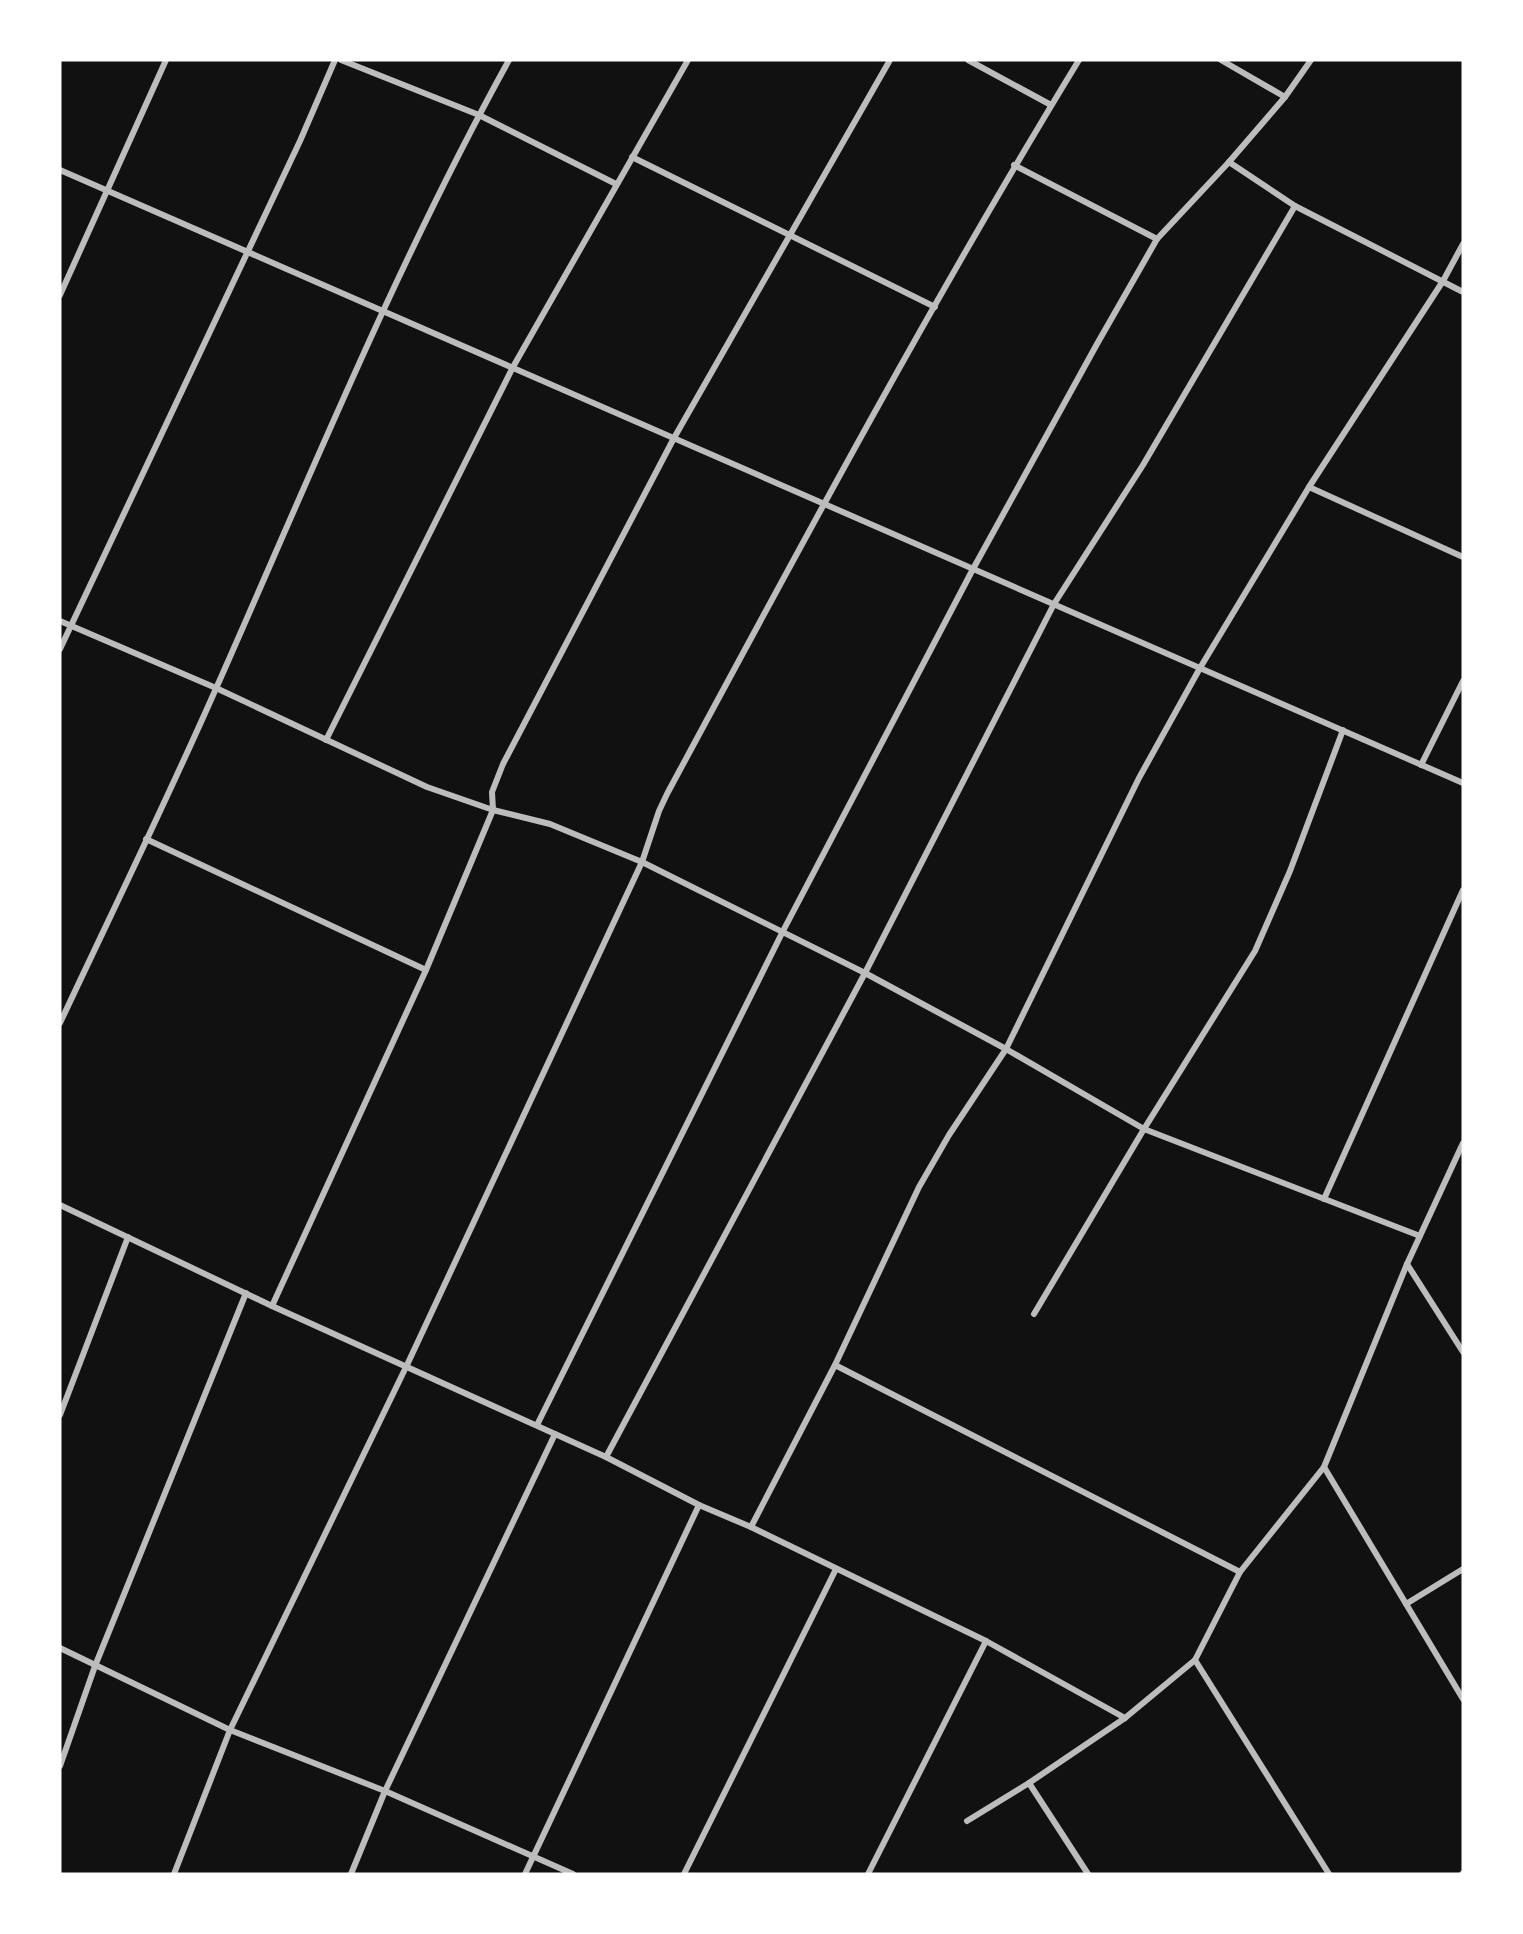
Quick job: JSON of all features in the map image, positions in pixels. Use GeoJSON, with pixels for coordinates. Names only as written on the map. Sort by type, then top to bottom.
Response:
{"type":"FeatureCollection","features":[{"type":"Feature","properties":{"kind":"street"},"geometry":{"type":"LineString","coordinates":[[60,295],[166,60]]}},
{"type":"Feature","properties":{"kind":"street"},"geometry":{"type":"LineString","coordinates":[[60,649],[300,141],[335,60]]}},
{"type":"Feature","properties":{"kind":"street"},"geometry":{"type":"LineString","coordinates":[[341,60],[479,115],[616,184]]}},
{"type":"Feature","properties":{"kind":"street"},"geometry":{"type":"LineString","coordinates":[[60,1023],[216,688],[382,311],[479,115],[509,60]]}},
{"type":"Feature","properties":{"kind":"street"},"geometry":{"type":"LineString","coordinates":[[326,740],[513,367],[688,60]]}},
{"type":"Feature","properties":{"kind":"street"},"geometry":{"type":"LineString","coordinates":[[272,1306],[426,970],[493,810],[492,792],[503,764],[674,438],[890,60]]}},
{"type":"Feature","properties":{"kind":"street"},"geometry":{"type":"LineString","coordinates":[[968,60],[1051,105]]}},
{"type":"Feature","properties":{"kind":"street"},"geometry":{"type":"LineString","coordinates":[[174,1874],[230,1730],[407,1365],[642,862],[667,794],[824,503],[1014,165],[1079,60]]}},
{"type":"Feature","properties":{"kind":"street"},"geometry":{"type":"LineString","coordinates":[[1221,60],[1285,96]]}},
{"type":"Feature","properties":{"kind":"street"},"geometry":{"type":"LineString","coordinates":[[537,1425],[783,931],[973,569],[1097,344],[1157,239],[1229,162],[1285,96],[1311,60]]}},
{"type":"Feature","properties":{"kind":"street"},"geometry":{"type":"LineString","coordinates":[[632,157],[935,307]]}},
{"type":"Feature","properties":{"kind":"street"},"geometry":{"type":"LineString","coordinates":[[1229,162],[1295,206],[1463,292]]}},
{"type":"Feature","properties":{"kind":"street"},"geometry":{"type":"LineString","coordinates":[[1014,165],[1157,239]]}},
{"type":"Feature","properties":{"kind":"street"},"geometry":{"type":"LineString","coordinates":[[60,170],[1463,783]]}},
{"type":"Feature","properties":{"kind":"street"},"geometry":{"type":"LineString","coordinates":[[606,1457],[865,973],[1054,604],[1143,465],[1295,206]]}},
{"type":"Feature","properties":{"kind":"street"},"geometry":{"type":"LineString","coordinates":[[751,1527],[835,1365],[919,1187],[949,1135],[1006,1049],[1139,778],[1200,668],[1309,487],[1443,281],[1463,244]]}},
{"type":"Feature","properties":{"kind":"street"},"geometry":{"type":"LineString","coordinates":[[1309,487],[1463,557]]}},
{"type":"Feature","properties":{"kind":"street"},"geometry":{"type":"LineString","coordinates":[[60,621],[216,688],[427,787],[493,810],[550,824],[642,862],[865,973],[1006,1049],[1144,1129],[1420,1236]]}},
{"type":"Feature","properties":{"kind":"street"},"geometry":{"type":"LineString","coordinates":[[1421,765],[1463,681]]}},
{"type":"Feature","properties":{"kind":"street"},"geometry":{"type":"LineString","coordinates":[[1034,1314],[1144,1129],[1255,951],[1290,871],[1343,730]]}},
{"type":"Feature","properties":{"kind":"street"},"geometry":{"type":"LineString","coordinates":[[146,839],[426,970]]}},
{"type":"Feature","properties":{"kind":"street"},"geometry":{"type":"LineString","coordinates":[[1324,1200],[1463,890]]}},
{"type":"Feature","properties":{"kind":"street"},"geometry":{"type":"LineString","coordinates":[[967,1821],[1029,1783],[1125,1718],[1195,1660],[1240,1572],[1324,1467],[1407,1264],[1463,1143]]}},
{"type":"Feature","properties":{"kind":"street"},"geometry":{"type":"LineString","coordinates":[[60,1205],[272,1306],[407,1365],[606,1457],[699,1505],[751,1527],[986,1641],[1125,1718]]}},
{"type":"Feature","properties":{"kind":"street"},"geometry":{"type":"LineString","coordinates":[[60,1415],[128,1237]]}},
{"type":"Feature","properties":{"kind":"street"},"geometry":{"type":"LineString","coordinates":[[1407,1264],[1463,1352]]}},
{"type":"Feature","properties":{"kind":"street"},"geometry":{"type":"LineString","coordinates":[[60,1766],[95,1666],[246,1293]]}},
{"type":"Feature","properties":{"kind":"street"},"geometry":{"type":"LineString","coordinates":[[835,1365],[1240,1572]]}},
{"type":"Feature","properties":{"kind":"street"},"geometry":{"type":"LineString","coordinates":[[351,1874],[385,1791],[555,1434]]}},
{"type":"Feature","properties":{"kind":"street"},"geometry":{"type":"LineString","coordinates":[[1324,1467],[1463,1699]]}},
{"type":"Feature","properties":{"kind":"street"},"geometry":{"type":"LineString","coordinates":[[525,1874],[699,1505]]}},
{"type":"Feature","properties":{"kind":"street"},"geometry":{"type":"LineString","coordinates":[[684,1874],[836,1569]]}},
{"type":"Feature","properties":{"kind":"street"},"geometry":{"type":"LineString","coordinates":[[1406,1604],[1463,1569]]}},
{"type":"Feature","properties":{"kind":"street"},"geometry":{"type":"LineString","coordinates":[[868,1874],[986,1641]]}},
{"type":"Feature","properties":{"kind":"street"},"geometry":{"type":"LineString","coordinates":[[60,1648],[230,1730],[385,1791],[573,1874]]}},
{"type":"Feature","properties":{"kind":"street"},"geometry":{"type":"LineString","coordinates":[[1195,1660],[1329,1874]]}},
{"type":"Feature","properties":{"kind":"street"},"geometry":{"type":"LineString","coordinates":[[1029,1783],[1088,1874]]}}]}
